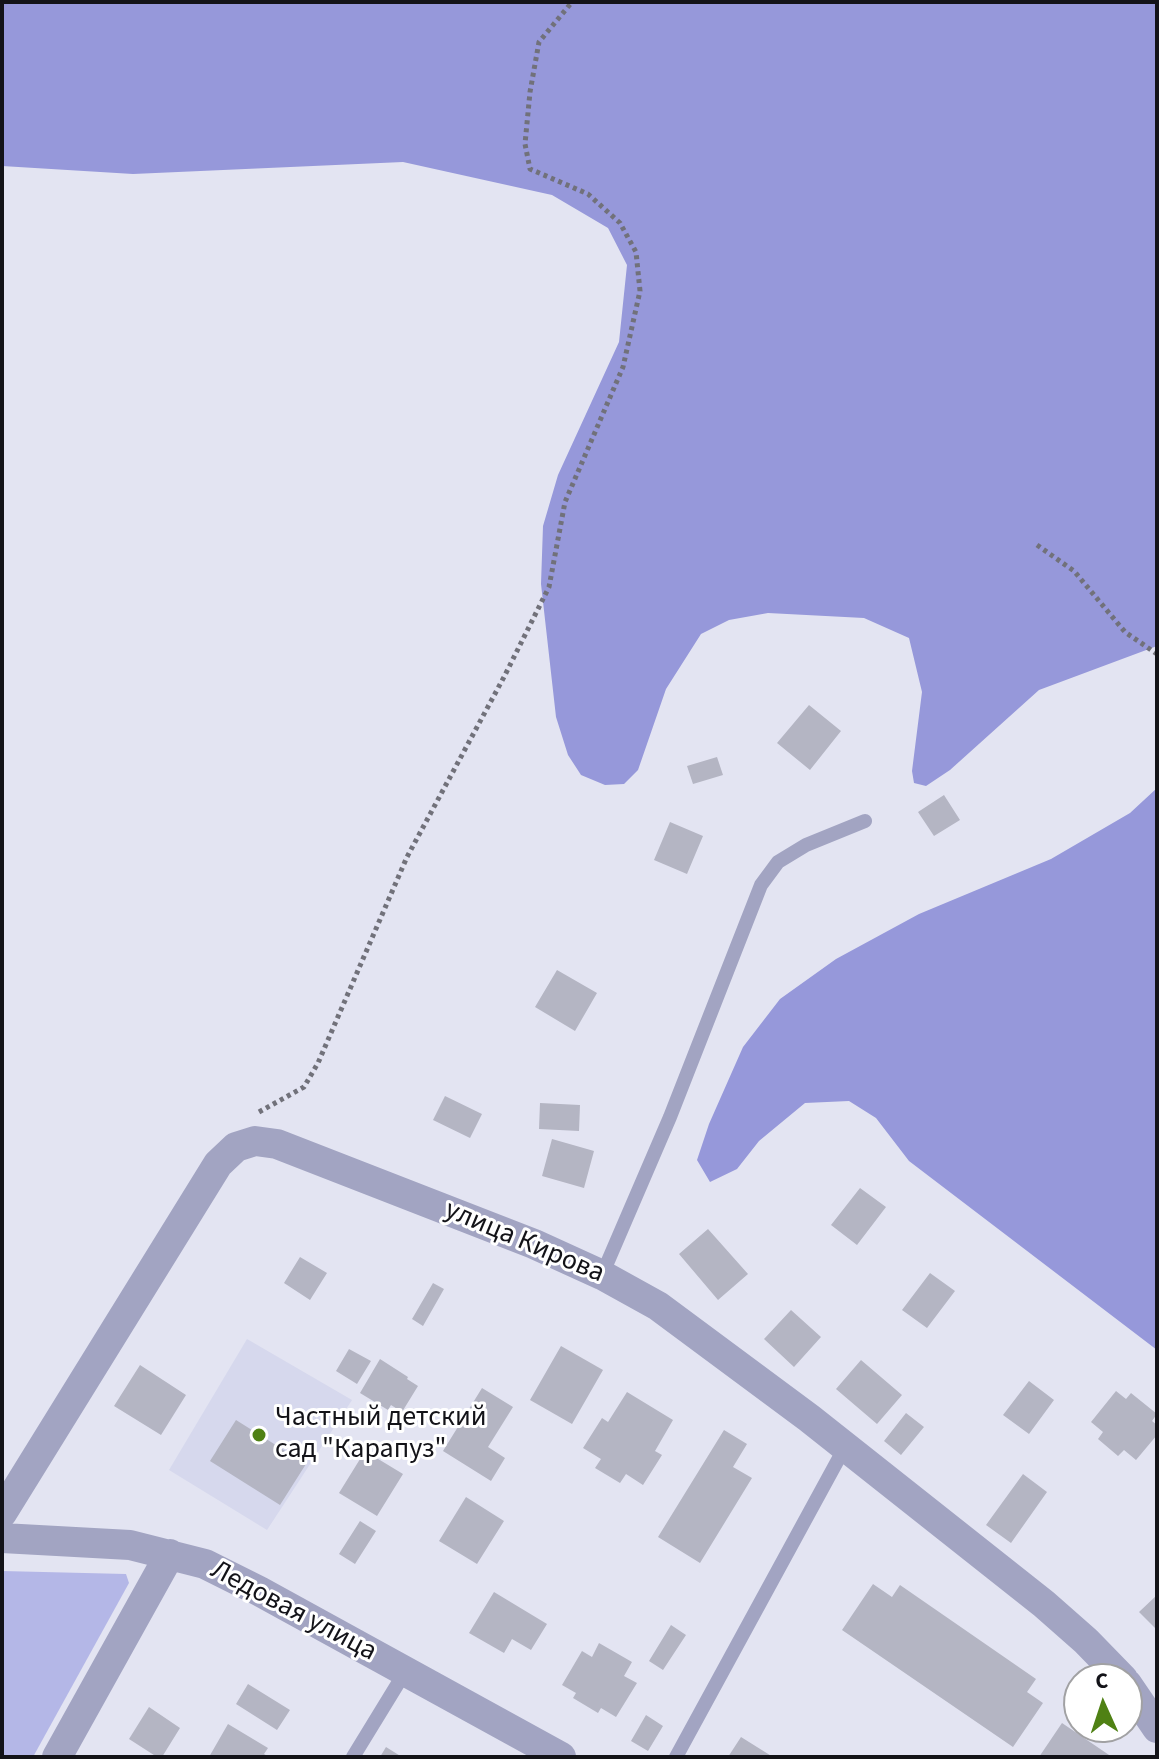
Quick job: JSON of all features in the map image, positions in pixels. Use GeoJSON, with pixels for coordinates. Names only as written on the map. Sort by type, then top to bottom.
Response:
{"type":"FeatureCollection","features":[{"type":"Feature","properties":{"kind":"street","name":"улица Кирова"},"geometry":{"type":"LineString","coordinates":[[230,1152],[255,1141],[294,1150],[534,1244],[602,1275],[658,1306],[845,1447],[1044,1604],[1107,1663]]}},
{"type":"Feature","properties":{"kind":"street"},"geometry":{"type":"LineString","coordinates":[[2,1513],[218,1164],[230,1152]]}},
{"type":"Feature","properties":{"kind":"street","name":"Ледовая улица"},"geometry":{"type":"LineString","coordinates":[[2,1538],[130,1545],[205,1564],[561,1757]]}},
{"type":"Feature","properties":{"kind":"street"},"geometry":{"type":"LineString","coordinates":[[57,1757],[170,1554]]}},
{"type":"Feature","properties":{"kind":"street"},"geometry":{"type":"LineString","coordinates":[[1143,1707],[1157,1728]]}},
{"type":"Feature","properties":{"kind":"lane"},"geometry":{"type":"LineString","coordinates":[[602,1275],[670,1117],[761,885],[778,862],[797,850],[865,821]]}},
{"type":"Feature","properties":{"kind":"lane"},"geometry":{"type":"LineString","coordinates":[[676,1757],[845,1447]]}},
{"type":"Feature","properties":{"kind":"lane"},"geometry":{"type":"LineString","coordinates":[[353,1757],[405,1672]]}},
{"type":"Feature","properties":{"kind":"path"},"geometry":{"type":"LineString","coordinates":[[230,1152],[258,1113],[304,1087],[318,1063],[407,857],[549,587],[565,502],[623,367],[640,291],[636,252],[620,223],[588,194],[530,169],[525,144],[539,42],[572,2]]}},
{"type":"Feature","properties":{"kind":"path"},"geometry":{"type":"LineString","coordinates":[[1037,545],[1074,571],[1125,632],[1157,654]]}},
{"type":"Feature","properties":{"kind":"shaded area"},"geometry":{"type":"Polygon","coordinates":[[[2,2],[1157,2],[1157,646],[1039,690],[950,770],[926,786],[914,783],[912,771],[922,692],[909,638],[864,618],[768,613],[729,620],[701,634],[666,689],[638,770],[624,784],[605,785],[581,775],[568,755],[556,717],[541,584],[543,526],[558,475],[619,342],[627,265],[608,228],[552,195],[403,162],[133,174],[2,166],[2,2]]]}},
{"type":"Feature","properties":{"kind":"shaded area"},"geometry":{"type":"Polygon","coordinates":[[[1157,788],[1157,1350],[909,1161],[876,1118],[849,1101],[805,1103],[759,1141],[737,1169],[710,1182],[697,1160],[709,1124],[743,1047],[780,999],[836,959],[919,914],[1051,859],[1130,813],[1157,788]]]}},
{"type":"Feature","properties":{"kind":"shaded area","name":"Частный детский сад \"Карапуз\""},"geometry":{"type":"Polygon","coordinates":[[[247,1339],[352,1400],[267,1530],[169,1470],[247,1339]]]}},
{"type":"Feature","properties":{"kind":"shaded area"},"geometry":{"type":"Polygon","coordinates":[[[2,1571],[126,1574],[129,1583],[33,1757],[2,1757],[2,1571]]]}},
{"type":"Feature","properties":{"kind":"building"},"geometry":{"type":"Polygon","coordinates":[[[809,705],[841,731],[810,770],[777,743],[809,705]]]}},
{"type":"Feature","properties":{"kind":"building"},"geometry":{"type":"Polygon","coordinates":[[[717,757],[723,775],[693,784],[687,766],[717,757]]]}},
{"type":"Feature","properties":{"kind":"building"},"geometry":{"type":"Polygon","coordinates":[[[944,795],[960,820],[934,836],[918,812],[944,795]]]}},
{"type":"Feature","properties":{"kind":"building"},"geometry":{"type":"Polygon","coordinates":[[[670,822],[703,836],[687,874],[654,860],[670,822]]]}},
{"type":"Feature","properties":{"kind":"building"},"geometry":{"type":"Polygon","coordinates":[[[557,970],[597,993],[575,1031],[535,1007],[557,970]]]}},
{"type":"Feature","properties":{"kind":"building"},"geometry":{"type":"Polygon","coordinates":[[[445,1096],[482,1114],[470,1138],[433,1120],[445,1096]]]}},
{"type":"Feature","properties":{"kind":"building"},"geometry":{"type":"Polygon","coordinates":[[[540,1103],[580,1105],[579,1131],[539,1129],[540,1103]]]}},
{"type":"Feature","properties":{"kind":"building"},"geometry":{"type":"Polygon","coordinates":[[[552,1139],[594,1151],[584,1188],[542,1176],[552,1139]]]}},
{"type":"Feature","properties":{"kind":"building"},"geometry":{"type":"Polygon","coordinates":[[[860,1188],[886,1207],[857,1245],[831,1225],[860,1188]]]}},
{"type":"Feature","properties":{"kind":"building"},"geometry":{"type":"Polygon","coordinates":[[[708,1229],[748,1274],[718,1300],[679,1254],[708,1229]]]}},
{"type":"Feature","properties":{"kind":"building"},"geometry":{"type":"Polygon","coordinates":[[[300,1257],[327,1273],[310,1300],[284,1283],[300,1257]]]}},
{"type":"Feature","properties":{"kind":"building"},"geometry":{"type":"Polygon","coordinates":[[[930,1273],[955,1291],[927,1328],[902,1310],[930,1273]]]}},
{"type":"Feature","properties":{"kind":"building"},"geometry":{"type":"Polygon","coordinates":[[[433,1283],[444,1289],[423,1326],[412,1319],[433,1283]]]}},
{"type":"Feature","properties":{"kind":"building"},"geometry":{"type":"Polygon","coordinates":[[[791,1310],[821,1337],[794,1367],[764,1339],[791,1310]]]}},
{"type":"Feature","properties":{"kind":"building"},"geometry":{"type":"Polygon","coordinates":[[[561,1346],[603,1370],[572,1424],[530,1400],[561,1346]]]}},
{"type":"Feature","properties":{"kind":"building"},"geometry":{"type":"Polygon","coordinates":[[[349,1349],[371,1361],[357,1384],[336,1371],[349,1349]]]}},
{"type":"Feature","properties":{"kind":"building"},"geometry":{"type":"Polygon","coordinates":[[[380,1359],[418,1386],[402,1412],[391,1405],[388,1410],[360,1393],[380,1359]]]}},
{"type":"Feature","properties":{"kind":"building"},"geometry":{"type":"Polygon","coordinates":[[[861,1360],[902,1395],[877,1424],[836,1389],[861,1360]]]}},
{"type":"Feature","properties":{"kind":"building"},"geometry":{"type":"Polygon","coordinates":[[[140,1365],[186,1395],[161,1435],[114,1406],[140,1365]]]}},
{"type":"Feature","properties":{"kind":"building"},"geometry":{"type":"Polygon","coordinates":[[[1029,1381],[1054,1400],[1029,1434],[1003,1415],[1029,1381]]]}},
{"type":"Feature","properties":{"kind":"building"},"geometry":{"type":"Polygon","coordinates":[[[482,1388],[513,1407],[488,1447],[505,1458],[491,1481],[443,1451],[482,1388]]]}},
{"type":"Feature","properties":{"kind":"building"},"geometry":{"type":"Polygon","coordinates":[[[1116,1391],[1126,1399],[1131,1393],[1157,1414],[1152,1421],[1157,1425],[1157,1435],[1136,1460],[1124,1450],[1118,1456],[1098,1439],[1103,1432],[1091,1422],[1116,1391]]]}},
{"type":"Feature","properties":{"kind":"building"},"geometry":{"type":"Polygon","coordinates":[[[627,1392],[673,1420],[655,1451],[662,1455],[643,1485],[626,1474],[620,1483],[595,1468],[601,1459],[583,1448],[602,1418],[608,1422],[627,1392]]]}},
{"type":"Feature","properties":{"kind":"building"},"geometry":{"type":"Polygon","coordinates":[[[906,1413],[924,1427],[901,1455],[884,1441],[906,1413]]]}},
{"type":"Feature","properties":{"kind":"building"},"geometry":{"type":"Polygon","coordinates":[[[236,1420],[306,1464],[280,1505],[210,1461],[236,1420]]]}},
{"type":"Feature","properties":{"kind":"building"},"geometry":{"type":"Polygon","coordinates":[[[724,1430],[747,1444],[733,1467],[752,1478],[700,1563],[658,1537],[724,1430]]]}},
{"type":"Feature","properties":{"kind":"building"},"geometry":{"type":"Polygon","coordinates":[[[365,1451],[403,1474],[377,1516],[339,1493],[365,1451]]]}},
{"type":"Feature","properties":{"kind":"building"},"geometry":{"type":"Polygon","coordinates":[[[1023,1474],[1047,1492],[1011,1543],[986,1525],[1023,1474]]]}},
{"type":"Feature","properties":{"kind":"building"},"geometry":{"type":"Polygon","coordinates":[[[466,1497],[504,1521],[477,1564],[439,1541],[466,1497]]]}},
{"type":"Feature","properties":{"kind":"building"},"geometry":{"type":"Polygon","coordinates":[[[360,1521],[376,1531],[355,1564],[339,1554],[360,1521]]]}},
{"type":"Feature","properties":{"kind":"building"},"geometry":{"type":"Polygon","coordinates":[[[873,1584],[892,1597],[900,1585],[1036,1679],[1027,1692],[1043,1703],[1013,1747],[842,1630],[873,1584]]]}},
{"type":"Feature","properties":{"kind":"building"},"geometry":{"type":"Polygon","coordinates":[[[494,1592],[547,1624],[531,1650],[512,1639],[504,1653],[469,1633],[494,1592]]]}},
{"type":"Feature","properties":{"kind":"building"},"geometry":{"type":"Polygon","coordinates":[[[1157,1595],[1157,1630],[1139,1612],[1157,1595]]]}},
{"type":"Feature","properties":{"kind":"building"},"geometry":{"type":"Polygon","coordinates":[[[671,1625],[686,1635],[663,1670],[649,1661],[671,1625]]]}},
{"type":"Feature","properties":{"kind":"building"},"geometry":{"type":"Polygon","coordinates":[[[599,1643],[632,1662],[624,1676],[637,1683],[616,1717],[601,1708],[598,1713],[573,1698],[576,1693],[562,1685],[582,1651],[592,1657],[599,1643]]]}},
{"type":"Feature","properties":{"kind":"building"},"geometry":{"type":"Polygon","coordinates":[[[248,1684],[290,1710],[277,1730],[236,1704],[248,1684]]]}},
{"type":"Feature","properties":{"kind":"building"},"geometry":{"type":"Polygon","coordinates":[[[149,1707],[180,1728],[162,1757],[129,1739],[149,1707]]]}},
{"type":"Feature","properties":{"kind":"building"},"geometry":{"type":"Polygon","coordinates":[[[646,1715],[663,1726],[648,1751],[631,1741],[646,1715]]]}},
{"type":"Feature","properties":{"kind":"building"},"geometry":{"type":"Polygon","coordinates":[[[1062,1723],[1063,1743],[1091,1743],[1112,1757],[1039,1757],[1062,1723]]]}},
{"type":"Feature","properties":{"kind":"building"},"geometry":{"type":"Polygon","coordinates":[[[228,1724],[268,1748],[264,1754],[269,1757],[209,1757],[228,1724]]]}},
{"type":"Feature","properties":{"kind":"building"},"geometry":{"type":"Polygon","coordinates":[[[741,1737],[773,1757],[728,1757],[741,1737]]]}},
{"type":"Feature","properties":{"kind":"building"},"geometry":{"type":"Polygon","coordinates":[[[386,1747],[402,1757],[380,1757],[386,1747]]]}},
{"type":"Feature","properties":{"kind":"place","name":"Частный детский сад \"Карапуз\""},"geometry":{"type":"Point","coordinates":[259,1435]}}]}
